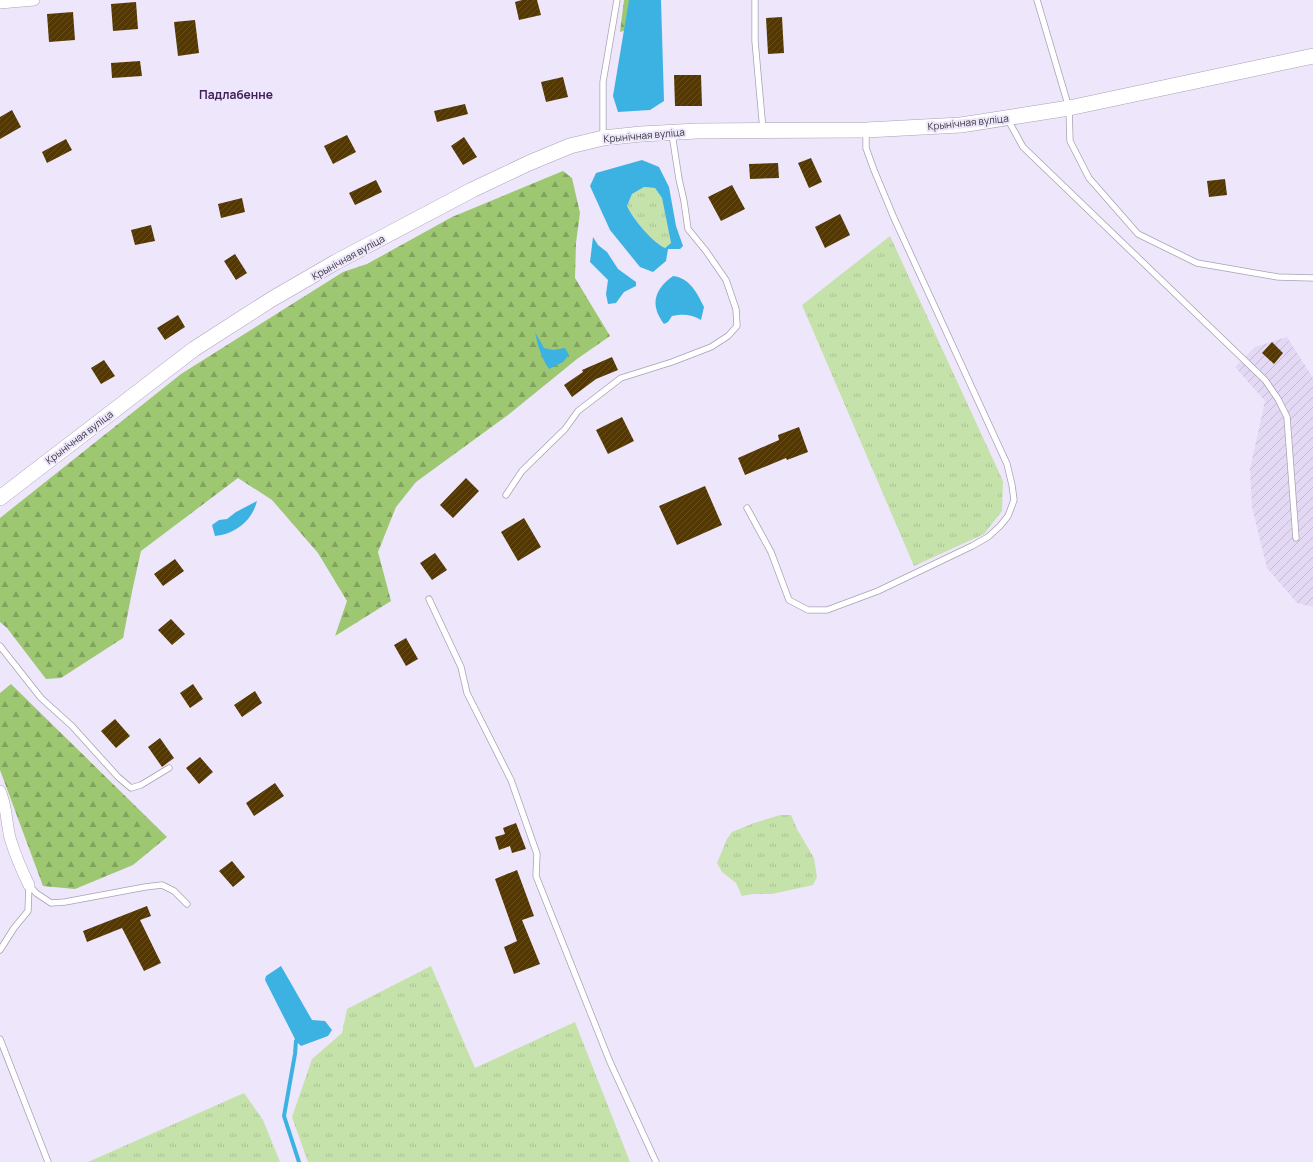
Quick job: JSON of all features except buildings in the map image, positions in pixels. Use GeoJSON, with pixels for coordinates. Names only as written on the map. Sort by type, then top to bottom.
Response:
{"type":"FeatureCollection","features":[{"type":"Feature","properties":{"kind":"street"},"geometry":{"type":"LineString","coordinates":[[0,3],[34,0]]}},
{"type":"Feature","properties":{"kind":"street","name":"Крынічная вуліца"},"geometry":{"type":"LineString","coordinates":[[0,498],[194,349],[272,299],[336,262],[472,190],[529,163],[570,146],[603,138],[671,132],[866,130],[961,125],[1069,108],[1313,56]]}},
{"type":"Feature","properties":{"kind":"street"},"geometry":{"type":"LineString","coordinates":[[0,791],[5,801],[10,837],[19,866],[30,885]]}},
{"type":"Feature","properties":{"kind":"lane"},"geometry":{"type":"LineString","coordinates":[[603,138],[603,82],[617,0]]}},
{"type":"Feature","properties":{"kind":"lane"},"geometry":{"type":"LineString","coordinates":[[755,0],[755,41],[763,130]]}},
{"type":"Feature","properties":{"kind":"lane"},"geometry":{"type":"LineString","coordinates":[[1037,0],[1069,108],[1070,141],[1089,178],[1138,234],[1197,263],[1278,277],[1313,278]]}},
{"type":"Feature","properties":{"kind":"lane"},"geometry":{"type":"LineString","coordinates":[[1007,118],[1023,147],[1265,380],[1278,399],[1287,417],[1296,538]]}},
{"type":"Feature","properties":{"kind":"lane"},"geometry":{"type":"LineString","coordinates":[[747,508],[771,552],[789,600],[808,610],[828,610],[878,591],[988,537],[1008,516],[1014,500],[1007,464],[894,218],[874,170],[866,148],[866,130]]}},
{"type":"Feature","properties":{"kind":"lane"},"geometry":{"type":"LineString","coordinates":[[506,495],[522,471],[565,429],[578,411],[621,378],[672,362],[711,346],[728,336],[737,326],[736,308],[726,280],[706,251],[688,229],[671,132]]}},
{"type":"Feature","properties":{"kind":"lane"},"geometry":{"type":"LineString","coordinates":[[429,600],[461,667],[467,693],[511,780],[537,854],[536,876],[610,1062],[656,1162]]}},
{"type":"Feature","properties":{"kind":"lane"},"geometry":{"type":"LineString","coordinates":[[0,646],[41,698],[72,726],[118,777],[131,788],[141,786],[168,768]]}},
{"type":"Feature","properties":{"kind":"lane"},"geometry":{"type":"LineString","coordinates":[[30,885],[36,893],[51,903],[66,902],[162,885],[174,891],[187,904]]}},
{"type":"Feature","properties":{"kind":"lane"},"geometry":{"type":"LineString","coordinates":[[0,950],[14,928],[28,911],[30,885]]}},
{"type":"Feature","properties":{"kind":"lane"},"geometry":{"type":"LineString","coordinates":[[0,1039],[48,1162]]}},
{"type":"Feature","properties":{"kind":"shaded area"},"geometry":{"type":"Polygon","coordinates":[[[1287,337],[1313,378],[1313,607],[1297,603],[1267,568],[1252,507],[1250,469],[1265,401],[1235,367],[1255,347],[1287,337]]]}},
{"type":"Feature","properties":{"kind":"green space"},"geometry":{"type":"Polygon","coordinates":[[[624,0],[636,0],[632,28],[620,32],[624,0]]]}},
{"type":"Feature","properties":{"kind":"green space"},"geometry":{"type":"Polygon","coordinates":[[[563,171],[572,178],[580,213],[576,243],[575,278],[610,336],[577,359],[508,415],[416,482],[396,507],[378,552],[391,601],[335,636],[347,601],[318,553],[272,500],[238,478],[141,551],[123,638],[61,678],[46,679],[7,628],[0,622],[0,518],[181,374],[343,272],[367,264],[452,217],[563,171]]]}},
{"type":"Feature","properties":{"kind":"green space"},"geometry":{"type":"Polygon","coordinates":[[[644,187],[655,188],[662,198],[671,243],[665,248],[654,241],[643,230],[627,206],[632,194],[644,187]]]}},
{"type":"Feature","properties":{"kind":"green space"},"geometry":{"type":"Polygon","coordinates":[[[890,236],[1003,481],[1002,511],[984,534],[914,566],[802,305],[890,236]]]}},
{"type":"Feature","properties":{"kind":"green space"},"geometry":{"type":"Polygon","coordinates":[[[11,684],[167,837],[133,865],[75,889],[43,886],[0,770],[0,693],[11,684]]]}},
{"type":"Feature","properties":{"kind":"green space"},"geometry":{"type":"Polygon","coordinates":[[[780,815],[791,815],[797,829],[814,858],[817,877],[813,885],[772,894],[752,894],[742,896],[736,883],[722,872],[717,863],[727,839],[732,832],[780,815]]]}},
{"type":"Feature","properties":{"kind":"green space"},"geometry":{"type":"Polygon","coordinates":[[[431,966],[475,1068],[575,1022],[630,1162],[308,1162],[292,1117],[312,1059],[342,1033],[347,1009],[431,966]]]}},
{"type":"Feature","properties":{"kind":"green space"},"geometry":{"type":"Polygon","coordinates":[[[244,1093],[263,1120],[280,1162],[88,1162],[244,1093]]]}},
{"type":"Feature","properties":{"kind":"water"},"geometry":{"type":"Polygon","coordinates":[[[629,0],[661,0],[664,101],[650,110],[618,112],[613,96],[629,0]]]}},
{"type":"Feature","properties":{"kind":"water"},"geometry":{"type":"Polygon","coordinates":[[[642,160],[659,167],[669,187],[676,226],[683,246],[680,249],[668,249],[666,261],[653,272],[640,267],[610,230],[590,186],[596,173],[642,160]],[[644,187],[632,194],[627,206],[643,230],[654,241],[665,248],[671,243],[662,198],[655,188],[644,187]]]}},
{"type":"Feature","properties":{"kind":"water"},"geometry":{"type":"Polygon","coordinates":[[[593,237],[598,245],[607,252],[618,269],[636,282],[636,286],[624,292],[616,303],[608,304],[606,294],[608,280],[590,262],[593,237]]]}},
{"type":"Feature","properties":{"kind":"water"},"geometry":{"type":"Polygon","coordinates":[[[673,276],[684,280],[696,292],[704,307],[701,320],[687,315],[680,315],[672,316],[668,322],[664,324],[659,317],[656,297],[662,286],[673,276]]]}},
{"type":"Feature","properties":{"kind":"water"},"geometry":{"type":"Polygon","coordinates":[[[535,332],[544,348],[553,350],[565,348],[569,355],[563,362],[549,369],[540,351],[535,332]]]}},
{"type":"Feature","properties":{"kind":"water"},"geometry":{"type":"Polygon","coordinates":[[[257,501],[251,515],[242,525],[222,535],[215,536],[212,525],[219,520],[227,519],[236,512],[257,501]]]}},
{"type":"Feature","properties":{"kind":"water"},"geometry":{"type":"Polygon","coordinates":[[[281,966],[312,1020],[325,1021],[332,1030],[328,1036],[301,1046],[296,1041],[265,980],[266,976],[281,966]]]}},
{"type":"Feature","properties":{"kind":"waterway"},"geometry":{"type":"LineString","coordinates":[[296,1041],[284,1116],[299,1162]]}},
{"type":"Feature","properties":{"kind":"district","name":"Падлабенне"},"geometry":{"type":"Point","coordinates":[236,95]}}]}
